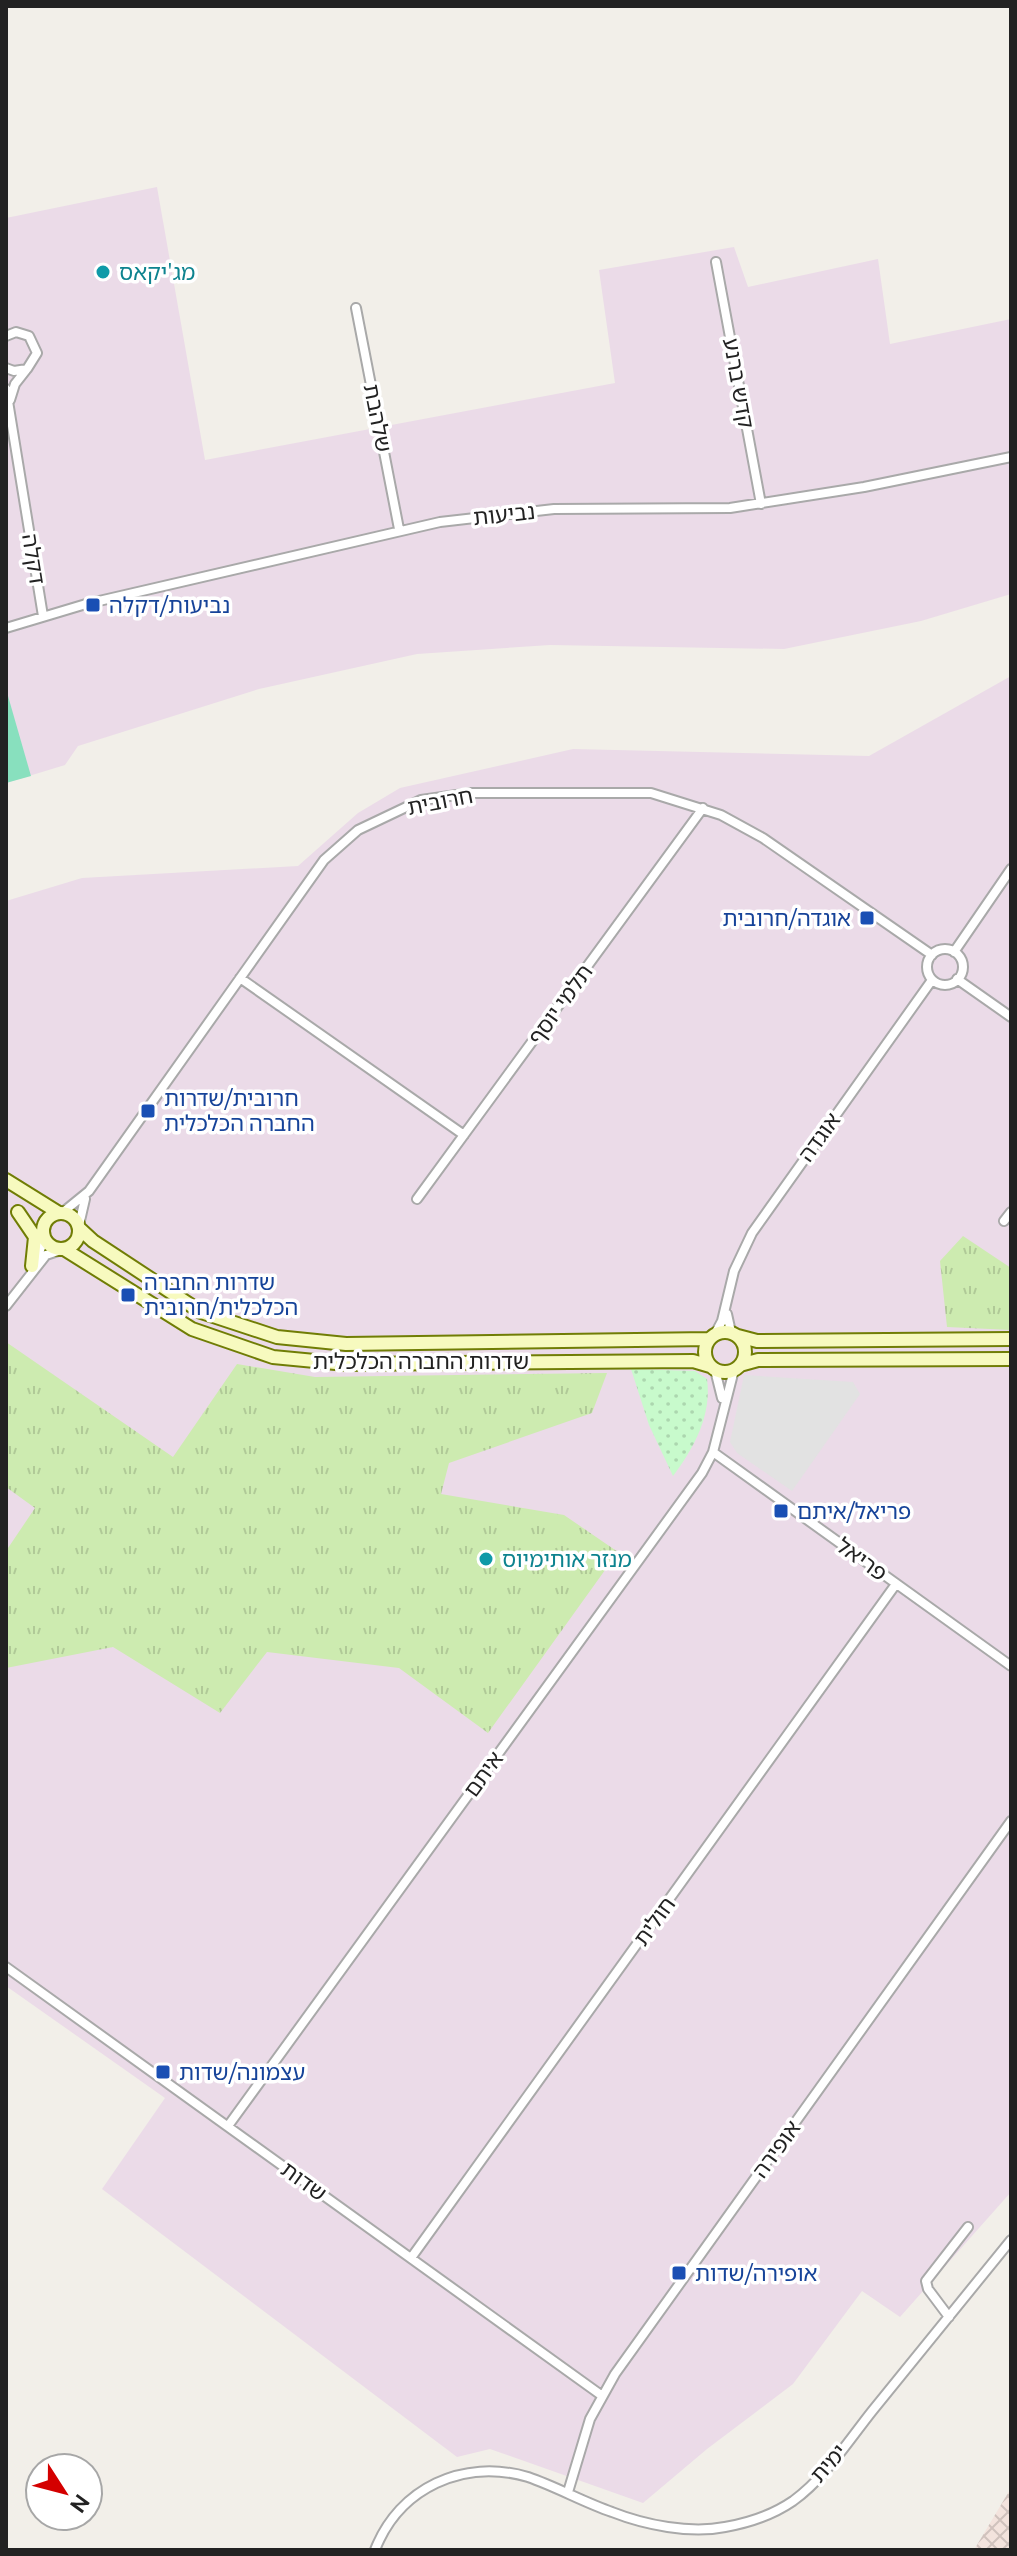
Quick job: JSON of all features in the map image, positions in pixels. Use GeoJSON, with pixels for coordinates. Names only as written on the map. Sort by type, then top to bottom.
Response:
{"type":"FeatureCollection","features":[{"type":"Feature","properties":{"kind":"main road"},"geometry":{"type":"LineString","coordinates":[[6,1180],[73,1217],[79,1227],[74,1244],[62,1250],[51,1246],[44,1236],[6,1204]]}},
{"type":"Feature","properties":{"kind":"main road"},"geometry":{"type":"LineString","coordinates":[[18,1212],[35,1237],[30,1272]]}},
{"type":"Feature","properties":{"kind":"main road"},"geometry":{"type":"LineString","coordinates":[[44,1236],[45,1223],[61,1213]]}},
{"type":"Feature","properties":{"kind":"main road","name":"שדרות החברה הכלכלית"},"geometry":{"type":"LineString","coordinates":[[79,1227],[93,1241],[184,1303],[240,1328],[277,1337],[346,1344],[712,1336]]}},
{"type":"Feature","properties":{"kind":"main road","name":"שדרות החברה הכלכלית"},"geometry":{"type":"LineString","coordinates":[[62,1250],[174,1320],[234,1346],[273,1357],[346,1364],[693,1361],[712,1368]]}},
{"type":"Feature","properties":{"kind":"main road"},"geometry":{"type":"LineString","coordinates":[[734,1334],[745,1353],[737,1367]]}},
{"type":"Feature","properties":{"kind":"main road"},"geometry":{"type":"LineString","coordinates":[[1011,1339],[757,1341],[734,1334],[712,1336],[705,1349],[712,1368],[737,1367],[758,1360],[1011,1359]]}},
{"type":"Feature","properties":{"kind":"street","name":"קדש ברנע"},"geometry":{"type":"LineString","coordinates":[[716,262],[761,504]]}},
{"type":"Feature","properties":{"kind":"street","name":"שלהבת"},"geometry":{"type":"LineString","coordinates":[[356,308],[399,529]]}},
{"type":"Feature","properties":{"kind":"street"},"geometry":{"type":"LineString","coordinates":[[6,336],[23,333],[33,341],[37,353],[15,384],[9,409]]}},
{"type":"Feature","properties":{"kind":"street"},"geometry":{"type":"LineString","coordinates":[[6,368],[14,371],[27,369]]}},
{"type":"Feature","properties":{"kind":"street","name":"דקלה"},"geometry":{"type":"LineString","coordinates":[[6,389],[43,616]]}},
{"type":"Feature","properties":{"kind":"street","name":"נביעות"},"geometry":{"type":"LineString","coordinates":[[6,628],[43,616],[399,529],[526,511],[700,509],[761,504],[1011,457]]}},
{"type":"Feature","properties":{"kind":"street","name":"חרובית"},"geometry":{"type":"LineString","coordinates":[[79,1227],[79,1214],[89,1191],[324,860],[358,830],[397,808],[421,800],[471,793],[626,791],[668,796],[703,808],[763,838],[932,955]]}},
{"type":"Feature","properties":{"kind":"street","name":"תלמי יוסף"},"geometry":{"type":"LineString","coordinates":[[417,1199],[703,808]]}},
{"type":"Feature","properties":{"kind":"street"},"geometry":{"type":"LineString","coordinates":[[954,952],[1011,869]]}},
{"type":"Feature","properties":{"kind":"street"},"geometry":{"type":"LineString","coordinates":[[942,950],[954,952],[962,965],[957,979],[942,985],[932,980],[927,965],[932,955],[942,950]]}},
{"type":"Feature","properties":{"kind":"street"},"geometry":{"type":"LineString","coordinates":[[240,978],[464,1135]]}},
{"type":"Feature","properties":{"kind":"street"},"geometry":{"type":"LineString","coordinates":[[957,979],[1011,1017]]}},
{"type":"Feature","properties":{"kind":"street","name":"אוגדה"},"geometry":{"type":"LineString","coordinates":[[712,1336],[727,1306],[734,1271],[752,1233],[932,980]]}},
{"type":"Feature","properties":{"kind":"street","name":"חרובית"},"geometry":{"type":"LineString","coordinates":[[61,1213],[89,1191]]}},
{"type":"Feature","properties":{"kind":"street"},"geometry":{"type":"LineString","coordinates":[[1004,1221],[1011,1212]]}},
{"type":"Feature","properties":{"kind":"street"},"geometry":{"type":"LineString","coordinates":[[30,1272],[44,1236]]}},
{"type":"Feature","properties":{"kind":"street"},"geometry":{"type":"LineString","coordinates":[[6,1306],[46,1255],[62,1250]]}},
{"type":"Feature","properties":{"kind":"street","name":"אוגדה"},"geometry":{"type":"LineString","coordinates":[[727,1306],[734,1334]]}},
{"type":"Feature","properties":{"kind":"street","name":"איתם"},"geometry":{"type":"LineString","coordinates":[[228,2126],[713,1452],[737,1367]]}},
{"type":"Feature","properties":{"kind":"street","name":"איתם"},"geometry":{"type":"LineString","coordinates":[[712,1368],[721,1384],[722,1414]]}},
{"type":"Feature","properties":{"kind":"street","name":"פריאל"},"geometry":{"type":"LineString","coordinates":[[713,1452],[1011,1666]]}},
{"type":"Feature","properties":{"kind":"street","name":"חולית"},"geometry":{"type":"LineString","coordinates":[[411,2258],[896,1584]]}},
{"type":"Feature","properties":{"kind":"street","name":"אופירה"},"geometry":{"type":"LineString","coordinates":[[568,2492],[601,2395],[1011,1821]]}},
{"type":"Feature","properties":{"kind":"street","name":"שדות"},"geometry":{"type":"LineString","coordinates":[[6,1967],[601,2395]]}},
{"type":"Feature","properties":{"kind":"street"},"geometry":{"type":"LineString","coordinates":[[949,2317],[928,2289],[926,2281],[968,2227]]}},
{"type":"Feature","properties":{"kind":"street","name":"ימית"},"geometry":{"type":"LineString","coordinates":[[375,2550],[392,2515],[407,2499],[429,2484],[484,2471],[524,2476],[613,2513],[693,2528],[724,2528],[769,2514],[811,2484],[1011,2240]]}},
{"type":"Feature","properties":{"kind":"shaded area"},"geometry":{"type":"Polygon","coordinates":[[[157,187],[205,460],[615,383],[599,270],[734,247],[748,287],[878,259],[890,344],[1011,319],[1011,594],[921,621],[784,649],[550,645],[417,654],[259,689],[78,746],[65,765],[6,783],[6,218],[157,187]]]}},
{"type":"Feature","properties":{"kind":"shaded area"},"geometry":{"type":"Polygon","coordinates":[[[1011,676],[1011,2192],[900,2317],[862,2291],[793,2384],[707,2449],[643,2503],[490,2449],[457,2457],[102,2189],[165,2098],[6,1986],[6,901],[82,878],[298,866],[358,813],[400,788],[573,749],[869,756],[1011,676]]]}},
{"type":"Feature","properties":{"kind":"shaded area"},"geometry":{"type":"Polygon","coordinates":[[[744,1375],[853,1382],[860,1394],[792,1491],[737,1453],[730,1442],[744,1375]]]}},
{"type":"Feature","properties":{"kind":"shaded area"},"geometry":{"type":"Polygon","coordinates":[[[1011,2488],[1011,2550],[974,2550],[1011,2488]]]}},
{"type":"Feature","properties":{"kind":"green space"},"geometry":{"type":"Polygon","coordinates":[[[6,689],[31,776],[6,783],[6,689]]]}},
{"type":"Feature","properties":{"kind":"green space"},"geometry":{"type":"Polygon","coordinates":[[[963,1236],[1011,1268],[1011,1330],[947,1327],[940,1261],[963,1236]]]}},
{"type":"Feature","properties":{"kind":"green space"},"geometry":{"type":"Polygon","coordinates":[[[6,1342],[173,1457],[237,1364],[315,1377],[607,1373],[592,1413],[449,1463],[441,1494],[564,1515],[618,1552],[488,1733],[399,1668],[267,1652],[220,1713],[113,1647],[6,1668],[6,1551],[35,1508],[6,1487],[6,1342]]]}},
{"type":"Feature","properties":{"kind":"green space"},"geometry":{"type":"Polygon","coordinates":[[[631,1369],[695,1371],[707,1379],[707,1405],[700,1430],[673,1476],[649,1425],[631,1369]]]}},
{"type":"Feature","properties":{"kind":"place","name":"מג'יקאס"},"geometry":{"type":"Point","coordinates":[103,272]}},
{"type":"Feature","properties":{"kind":"place","name":"נביעות/דקלה"},"geometry":{"type":"Point","coordinates":[93,605]}},
{"type":"Feature","properties":{"kind":"place","name":"אוגדה/חרובית"},"geometry":{"type":"Point","coordinates":[867,918]}},
{"type":"Feature","properties":{"kind":"place","name":"חרובית/שדרות החברה הכלכלית"},"geometry":{"type":"Point","coordinates":[148,1111]}},
{"type":"Feature","properties":{"kind":"place","name":"שדרות החברה הכלכלית/חרובית"},"geometry":{"type":"Point","coordinates":[128,1295]}},
{"type":"Feature","properties":{"kind":"place","name":"פריאל/איתם"},"geometry":{"type":"Point","coordinates":[781,1511]}},
{"type":"Feature","properties":{"kind":"place","name":"מנזר אותימיוס"},"geometry":{"type":"Point","coordinates":[486,1559]}},
{"type":"Feature","properties":{"kind":"place","name":"עצמונה/שדות"},"geometry":{"type":"Point","coordinates":[163,2072]}},
{"type":"Feature","properties":{"kind":"place","name":"אופירה/שדות"},"geometry":{"type":"Point","coordinates":[679,2273]}}]}
